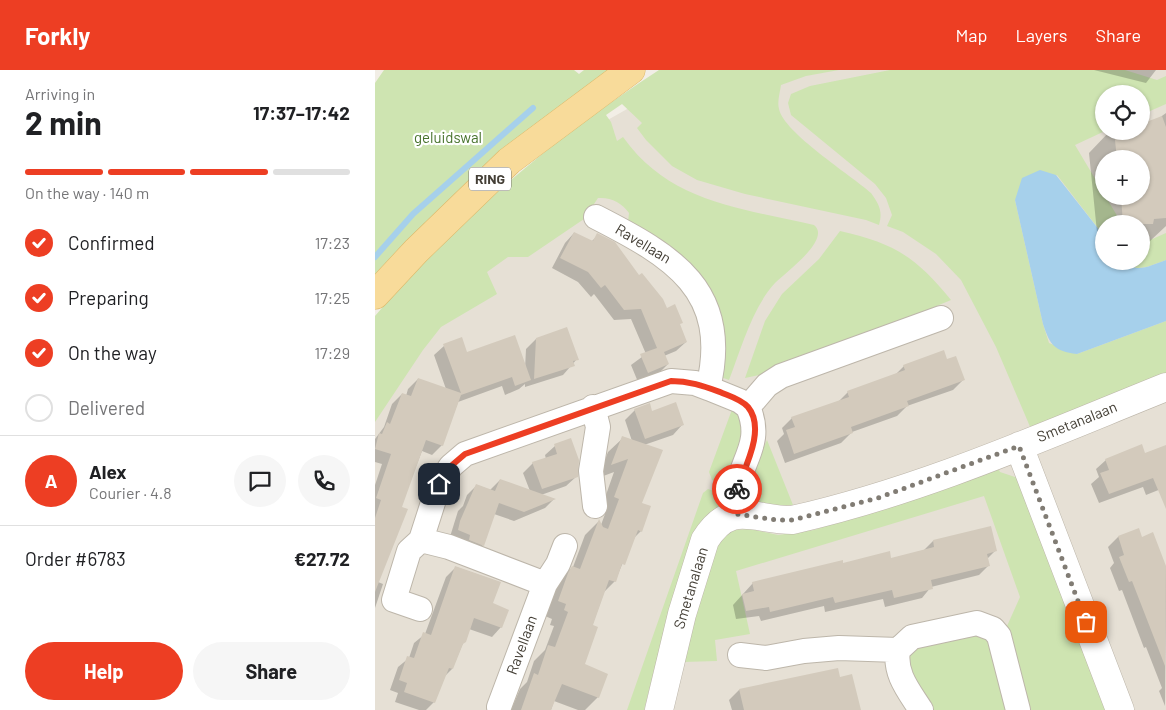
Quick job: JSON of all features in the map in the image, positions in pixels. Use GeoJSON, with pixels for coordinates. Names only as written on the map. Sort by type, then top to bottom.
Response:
{"type":"FeatureCollection","features":[{"type":"Feature","properties":{"kind":"main road","name":"RING"},"geometry":{"type":"LineString","coordinates":[[375,295],[416,251],[509,162],[629,73]]}},
{"type":"Feature","properties":{"kind":"street","name":"Ravellaan"},"geometry":{"type":"LineString","coordinates":[[597,217],[666,256],[693,286],[710,320],[715,343],[715,356],[708,388]]}},
{"type":"Feature","properties":{"kind":"street"},"geometry":{"type":"LineString","coordinates":[[748,407],[767,386],[781,376],[941,318]]}},
{"type":"Feature","properties":{"kind":"street"},"geometry":{"type":"LineString","coordinates":[[420,609],[393,600],[409,551],[421,540],[439,484],[451,466],[465,454],[593,407],[671,381],[695,383],[740,401],[748,407],[754,421],[753,445],[736,494],[736,514]]}},
{"type":"Feature","properties":{"kind":"street","name":"Smetanalaan"},"geometry":{"type":"LineString","coordinates":[[659,710],[682,614],[705,540],[720,522],[728,516],[736,514],[777,520],[806,517],[878,498],[1019,446],[1166,387]]}},
{"type":"Feature","properties":{"kind":"street"},"geometry":{"type":"LineString","coordinates":[[593,407],[598,427],[591,470],[595,506]]}},
{"type":"Feature","properties":{"kind":"street"},"geometry":{"type":"LineString","coordinates":[[1019,446],[1120,710]]}},
{"type":"Feature","properties":{"kind":"street"},"geometry":{"type":"LineString","coordinates":[[421,540],[449,547],[545,584]]}},
{"type":"Feature","properties":{"kind":"street","name":"Ravellaan"},"geometry":{"type":"LineString","coordinates":[[499,707],[545,584],[558,564],[565,546]]}},
{"type":"Feature","properties":{"kind":"street"},"geometry":{"type":"LineString","coordinates":[[921,710],[898,671],[896,662],[898,650],[912,636],[977,623],[986,625],[999,636],[1018,710]]}},
{"type":"Feature","properties":{"kind":"street"},"geometry":{"type":"LineString","coordinates":[[740,655],[767,658],[804,651],[839,648],[898,650]]}},
{"type":"Feature","properties":{"kind":"shaded area"},"geometry":{"type":"Polygon","coordinates":[[[696,70],[1166,70],[1166,710],[375,710],[375,351],[590,130],[696,70]]]}},
{"type":"Feature","properties":{"kind":"green space","name":"geluidswal"},"geometry":{"type":"Polygon","coordinates":[[[384,70],[574,70],[579,74],[584,70],[611,70],[375,277],[375,83],[384,70]]]}},
{"type":"Feature","properties":{"kind":"green space"},"geometry":{"type":"Polygon","coordinates":[[[659,70],[839,70],[806,76],[781,85],[778,100],[779,109],[784,119],[805,141],[871,193],[881,216],[879,225],[866,220],[745,194],[697,180],[672,166],[646,140],[637,128],[642,123],[622,104],[606,115],[611,122],[617,141],[623,137],[642,159],[662,176],[685,189],[709,199],[734,207],[814,225],[818,231],[817,239],[805,256],[775,283],[760,304],[748,329],[729,380],[718,376],[721,339],[628,222],[629,213],[626,209],[612,200],[598,198],[584,219],[528,257],[508,257],[487,272],[497,294],[441,327],[423,350],[375,422],[375,316],[439,246],[508,183],[581,124],[659,70]]]}},
{"type":"Feature","properties":{"kind":"green space"},"geometry":{"type":"Polygon","coordinates":[[[890,70],[1125,70],[1157,80],[1166,76],[1166,104],[1150,111],[1150,85],[1095,85],[1095,136],[1075,145],[1095,179],[1095,205],[1111,205],[1117,215],[1095,215],[1095,224],[1057,175],[1015,200],[1049,343],[1077,354],[1166,321],[1166,375],[1031,429],[996,347],[961,280],[936,254],[903,232],[887,226],[892,215],[886,198],[875,184],[791,115],[788,103],[791,94],[810,86],[890,70]]]}},
{"type":"Feature","properties":{"kind":"green space"},"geometry":{"type":"Polygon","coordinates":[[[840,231],[875,241],[903,254],[915,262],[951,300],[784,370],[745,378],[765,321],[782,294],[819,259],[840,231]]]}},
{"type":"Feature","properties":{"kind":"green space"},"geometry":{"type":"Polygon","coordinates":[[[1166,233],[1166,260],[1150,266],[1150,240],[1166,233]]]}},
{"type":"Feature","properties":{"kind":"green space"},"geometry":{"type":"Polygon","coordinates":[[[734,404],[745,433],[729,485],[712,480],[709,472],[734,404]]]}},
{"type":"Feature","properties":{"kind":"green space"},"geometry":{"type":"Polygon","coordinates":[[[767,440],[793,505],[757,507],[749,500],[749,479],[767,440]]]}},
{"type":"Feature","properties":{"kind":"green space"},"geometry":{"type":"Polygon","coordinates":[[[998,468],[1000,472],[1021,479],[1110,710],[1029,710],[1007,626],[1020,597],[984,496],[736,571],[750,634],[715,640],[717,661],[683,662],[716,546],[731,530],[751,529],[778,535],[814,530],[998,468]]]}},
{"type":"Feature","properties":{"kind":"green space"},"geometry":{"type":"Polygon","coordinates":[[[708,489],[726,495],[723,509],[670,608],[644,710],[627,710],[703,493],[708,489]]]}},
{"type":"Feature","properties":{"kind":"green space"},"geometry":{"type":"Polygon","coordinates":[[[988,633],[1009,710],[933,710],[905,668],[912,645],[988,633]]]}},
{"type":"Feature","properties":{"kind":"water"},"geometry":{"type":"Polygon","coordinates":[[[1040,170],[1056,175],[1095,225],[1095,270],[1150,270],[1150,266],[1166,260],[1166,321],[1077,354],[1063,351],[1054,346],[1043,324],[1015,200],[1022,178],[1040,170]]]}},
{"type":"Feature","properties":{"kind":"building"},"geometry":{"type":"Polygon","coordinates":[[[1162,116],[1166,127],[1166,218],[1154,219],[1153,224],[1150,224],[1150,215],[1122,215],[1122,205],[1150,205],[1150,150],[1116,150],[1115,140],[1150,140],[1150,121],[1162,116]]]}},
{"type":"Feature","properties":{"kind":"building"},"geometry":{"type":"Polygon","coordinates":[[[574,232],[593,241],[597,233],[615,242],[639,275],[642,273],[663,299],[667,308],[675,304],[683,323],[680,324],[687,342],[664,352],[669,364],[648,373],[640,354],[657,348],[641,309],[624,310],[605,285],[601,288],[588,272],[560,258],[574,232]]]}},
{"type":"Feature","properties":{"kind":"building"},"geometry":{"type":"Polygon","coordinates":[[[567,327],[579,360],[573,361],[575,366],[534,379],[536,338],[567,327]]]}},
{"type":"Feature","properties":{"kind":"building"},"geometry":{"type":"Polygon","coordinates":[[[515,335],[531,380],[515,386],[512,377],[461,395],[443,446],[426,440],[402,507],[408,509],[375,592],[375,518],[381,500],[376,498],[391,454],[375,449],[379,433],[382,434],[387,422],[390,424],[402,393],[411,396],[418,378],[461,393],[443,344],[462,337],[467,352],[515,335]]]}},
{"type":"Feature","properties":{"kind":"building"},"geometry":{"type":"Polygon","coordinates":[[[944,350],[947,359],[956,356],[965,380],[907,401],[909,406],[851,427],[853,433],[794,454],[786,430],[795,427],[791,417],[849,397],[847,391],[905,370],[903,365],[944,350]]]}},
{"type":"Feature","properties":{"kind":"building"},"geometry":{"type":"Polygon","coordinates":[[[676,402],[684,425],[645,439],[634,409],[650,403],[652,411],[676,402]]]}},
{"type":"Feature","properties":{"kind":"building"},"geometry":{"type":"Polygon","coordinates":[[[622,436],[663,450],[642,503],[651,506],[642,532],[638,530],[625,565],[622,564],[616,582],[609,580],[593,625],[598,627],[585,664],[608,674],[599,698],[562,684],[551,710],[521,710],[534,673],[538,675],[548,645],[555,647],[568,612],[564,610],[566,604],[558,601],[568,573],[572,566],[580,569],[599,519],[603,527],[608,529],[619,499],[614,497],[628,459],[611,465],[622,436]]]}},
{"type":"Feature","properties":{"kind":"building"},"geometry":{"type":"Polygon","coordinates":[[[571,438],[579,460],[578,477],[542,489],[532,462],[557,454],[554,444],[571,438]]]}},
{"type":"Feature","properties":{"kind":"building"},"geometry":{"type":"Polygon","coordinates":[[[1142,444],[1145,453],[1166,445],[1166,509],[1153,478],[1109,494],[1100,473],[1109,470],[1105,459],[1142,444]]]}},
{"type":"Feature","properties":{"kind":"building"},"geometry":{"type":"Polygon","coordinates":[[[500,479],[556,499],[524,512],[499,503],[484,546],[469,540],[470,535],[458,530],[460,521],[476,484],[495,491],[500,479]]]}},
{"type":"Feature","properties":{"kind":"building"},"geometry":{"type":"Polygon","coordinates":[[[991,526],[997,551],[987,554],[990,566],[931,580],[933,589],[894,598],[892,590],[835,603],[833,597],[770,612],[769,607],[746,611],[742,594],[754,591],[752,582],[843,560],[843,563],[890,551],[891,558],[934,547],[933,540],[991,526]]]}},
{"type":"Feature","properties":{"kind":"building"},"geometry":{"type":"Polygon","coordinates":[[[1139,528],[1142,537],[1153,532],[1166,566],[1165,666],[1132,581],[1129,582],[1119,557],[1124,555],[1118,536],[1139,528]]]}},
{"type":"Feature","properties":{"kind":"building"},"geometry":{"type":"Polygon","coordinates":[[[455,566],[501,582],[493,603],[509,610],[502,628],[474,618],[466,642],[463,644],[453,669],[449,668],[435,703],[404,692],[407,683],[399,680],[407,656],[414,658],[423,632],[431,635],[455,566]]]}},
{"type":"Feature","properties":{"kind":"building"},"geometry":{"type":"Polygon","coordinates":[[[838,668],[840,677],[852,674],[861,710],[744,710],[739,689],[838,668]]]}},
{"type":"Feature","properties":{"kind":"waterway"},"geometry":{"type":"LineString","coordinates":[[375,257],[413,214],[533,108]]}},
{"type":"Feature","properties":{"kind":"way so far"},"geometry":{"type":"LineString","coordinates":[[737,489],[736,514],[750,514],[777,520],[792,520],[878,498],[1019,446],[1086,622]]}},
{"type":"Feature","properties":{"kind":"route"},"geometry":{"type":"LineString","coordinates":[[439,484],[451,466],[465,454],[658,385],[671,381],[683,381],[695,383],[730,396],[748,407],[754,421],[753,445],[737,489]]}}]}
